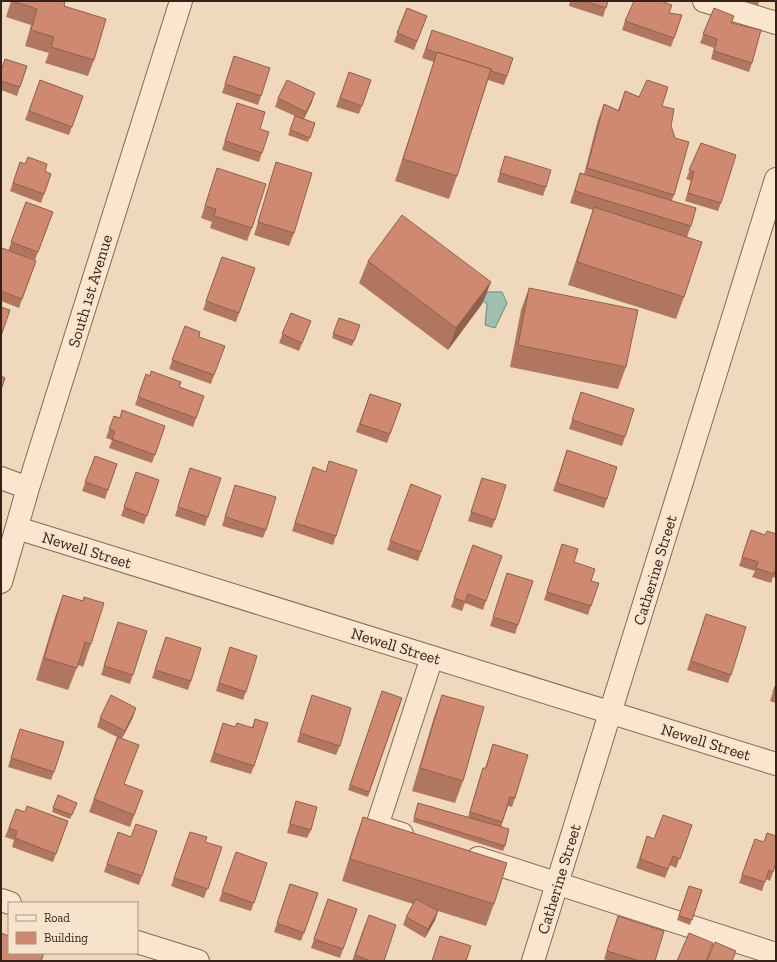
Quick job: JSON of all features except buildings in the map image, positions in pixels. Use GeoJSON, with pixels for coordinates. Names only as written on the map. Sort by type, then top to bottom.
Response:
{"type":"FeatureCollection","features":[{"type":"Feature","properties":{"kind":"street","name":"South 1st Avenue"},"geometry":{"type":"LineString","coordinates":[[1,582],[28,488],[181,1]]}},
{"type":"Feature","properties":{"kind":"street"},"geometry":{"type":"LineString","coordinates":[[704,1],[776,23]]}},
{"type":"Feature","properties":{"kind":"street","name":"Catherine Street"},"geometry":{"type":"LineString","coordinates":[[533,961],[776,179]]}},
{"type":"Feature","properties":{"kind":"street"},"geometry":{"type":"LineString","coordinates":[[1,478],[28,488]]}},
{"type":"Feature","properties":{"kind":"street","name":"Newell Street"},"geometry":{"type":"LineString","coordinates":[[17,528],[776,764]]}},
{"type":"Feature","properties":{"kind":"street"},"geometry":{"type":"LineString","coordinates":[[422,840],[377,826],[432,657]]}},
{"type":"Feature","properties":{"kind":"street"},"geometry":{"type":"LineString","coordinates":[[460,852],[776,954]]}},
{"type":"Feature","properties":{"kind":"street"},"geometry":{"type":"LineString","coordinates":[[138,942],[198,961]]}},
{"type":"Feature","properties":{"kind":"shaded area"},"geometry":{"type":"Polygon","coordinates":[[[487,292],[502,292],[507,303],[495,328],[485,325],[487,304],[483,301],[487,292]]]}}]}
